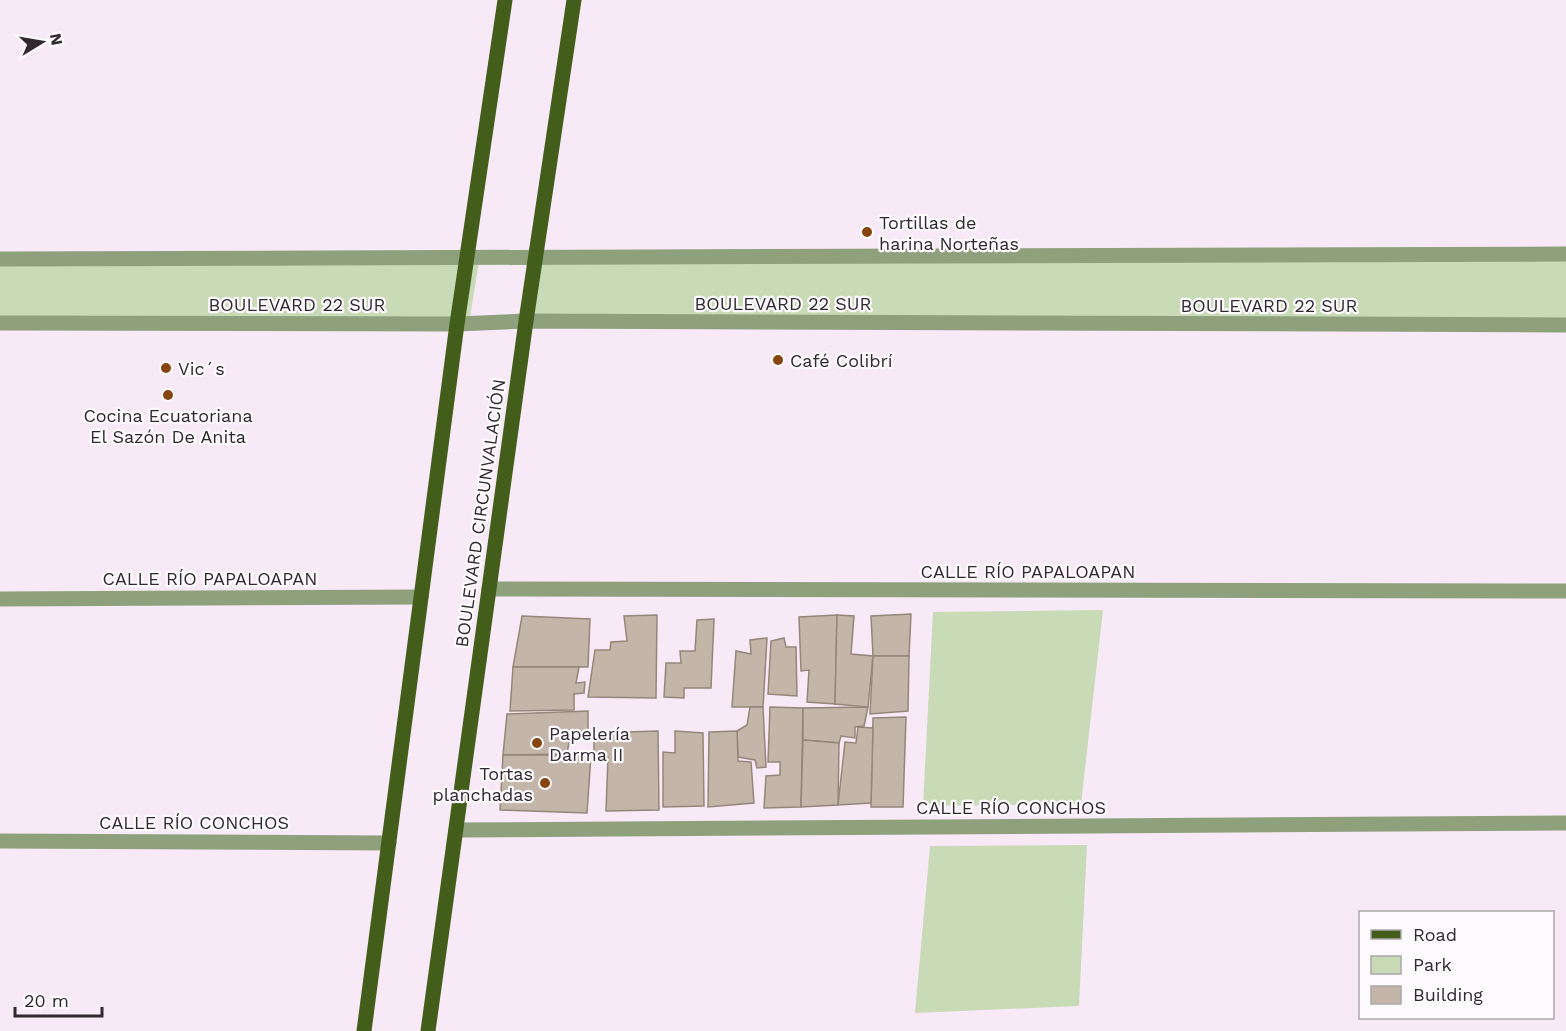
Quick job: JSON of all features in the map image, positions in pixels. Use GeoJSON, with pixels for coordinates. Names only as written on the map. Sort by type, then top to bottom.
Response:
{"type":"FeatureCollection","features":[{"type":"Feature","properties":{"kind":"main road"},"geometry":{"type":"LineString","coordinates":[[364,1031],[457,324],[505,0]]}},
{"type":"Feature","properties":{"kind":"main road","name":"BOULEVARD CIRCUNVALACIÓN"},"geometry":{"type":"LineString","coordinates":[[428,1031],[526,321],[574,0]]}},
{"type":"Feature","properties":{"kind":"street"},"geometry":{"type":"LineString","coordinates":[[0,259],[1566,254]]}},
{"type":"Feature","properties":{"kind":"street","name":"BOULEVARD 22 SUR"},"geometry":{"type":"LineString","coordinates":[[0,323],[457,324],[526,321],[1566,325]]}},
{"type":"Feature","properties":{"kind":"street","name":"CALLE RÍO PAPALOAPAN"},"geometry":{"type":"LineString","coordinates":[[489,590],[1566,591]]}},
{"type":"Feature","properties":{"kind":"street","name":"CALLE RÍO PAPALOAPAN"},"geometry":{"type":"LineString","coordinates":[[0,599],[421,597]]}},
{"type":"Feature","properties":{"kind":"street","name":"CALLE RÍO CONCHOS"},"geometry":{"type":"LineString","coordinates":[[456,830],[1566,823]]}},
{"type":"Feature","properties":{"kind":"street","name":"CALLE RÍO CONCHOS"},"geometry":{"type":"LineString","coordinates":[[0,841],[389,843]]}},
{"type":"Feature","properties":{"kind":"green space"},"geometry":{"type":"Polygon","coordinates":[[[1566,254],[1566,325],[523,323],[533,262],[1566,254]]]}},
{"type":"Feature","properties":{"kind":"green space"},"geometry":{"type":"Polygon","coordinates":[[[0,261],[479,262],[469,323],[0,322],[0,261]]]}},
{"type":"Feature","properties":{"kind":"green space"},"geometry":{"type":"Polygon","coordinates":[[[1103,610],[1081,804],[923,806],[933,612],[1103,610]]]}},
{"type":"Feature","properties":{"kind":"green space"},"geometry":{"type":"Polygon","coordinates":[[[1087,845],[1079,1006],[915,1013],[930,846],[1087,845]]]}},
{"type":"Feature","properties":{"kind":"building"},"geometry":{"type":"Polygon","coordinates":[[[911,614],[909,656],[873,656],[871,616],[911,614]]]}},
{"type":"Feature","properties":{"kind":"building"},"geometry":{"type":"Polygon","coordinates":[[[657,615],[656,698],[588,697],[595,650],[610,650],[611,642],[627,641],[624,616],[657,615]]]}},
{"type":"Feature","properties":{"kind":"building"},"geometry":{"type":"Polygon","coordinates":[[[837,615],[835,704],[807,702],[809,670],[801,671],[799,617],[837,615]]]}},
{"type":"Feature","properties":{"kind":"building"},"geometry":{"type":"Polygon","coordinates":[[[837,615],[854,616],[851,654],[873,656],[868,707],[835,704],[837,615]]]}},
{"type":"Feature","properties":{"kind":"building"},"geometry":{"type":"Polygon","coordinates":[[[522,616],[590,619],[588,667],[513,667],[522,616]]]}},
{"type":"Feature","properties":{"kind":"building"},"geometry":{"type":"Polygon","coordinates":[[[714,619],[711,688],[684,688],[684,698],[664,697],[666,663],[681,663],[680,651],[695,651],[697,620],[714,619]]]}},
{"type":"Feature","properties":{"kind":"building"},"geometry":{"type":"Polygon","coordinates":[[[767,638],[763,707],[732,707],[736,651],[751,654],[750,640],[767,638]]]}},
{"type":"Feature","properties":{"kind":"building"},"geometry":{"type":"Polygon","coordinates":[[[784,638],[786,647],[796,647],[797,696],[768,694],[771,641],[784,638]]]}},
{"type":"Feature","properties":{"kind":"building"},"geometry":{"type":"Polygon","coordinates":[[[873,656],[909,656],[908,711],[870,714],[873,656]]]}},
{"type":"Feature","properties":{"kind":"building"},"geometry":{"type":"Polygon","coordinates":[[[513,667],[579,667],[576,683],[585,682],[584,693],[574,694],[574,710],[510,711],[513,667]]]}},
{"type":"Feature","properties":{"kind":"building"},"geometry":{"type":"Polygon","coordinates":[[[750,707],[763,707],[766,767],[757,768],[755,760],[738,757],[737,731],[747,725],[750,707]]]}},
{"type":"Feature","properties":{"kind":"building"},"geometry":{"type":"Polygon","coordinates":[[[770,707],[803,708],[801,807],[764,808],[766,776],[780,775],[780,762],[768,762],[770,707]]]}},
{"type":"Feature","properties":{"kind":"building"},"geometry":{"type":"Polygon","coordinates":[[[868,707],[864,726],[855,727],[855,738],[841,736],[839,743],[803,740],[803,708],[868,707]]]}},
{"type":"Feature","properties":{"kind":"building","name":"Papelería Darma II"},"geometry":{"type":"Polygon","coordinates":[[[588,711],[588,731],[571,731],[567,754],[503,755],[507,714],[588,711]]]}},
{"type":"Feature","properties":{"kind":"building"},"geometry":{"type":"Polygon","coordinates":[[[906,717],[903,807],[871,807],[873,718],[906,717]]]}},
{"type":"Feature","properties":{"kind":"building"},"geometry":{"type":"Polygon","coordinates":[[[858,727],[873,728],[871,803],[838,805],[845,742],[856,743],[858,727]]]}},
{"type":"Feature","properties":{"kind":"building"},"geometry":{"type":"Polygon","coordinates":[[[658,731],[659,810],[606,811],[608,757],[594,758],[594,733],[658,731]]]}},
{"type":"Feature","properties":{"kind":"building"},"geometry":{"type":"Polygon","coordinates":[[[675,731],[703,733],[704,806],[663,807],[663,752],[675,753],[675,731]]]}},
{"type":"Feature","properties":{"kind":"building"},"geometry":{"type":"Polygon","coordinates":[[[737,731],[738,761],[751,762],[754,803],[708,807],[709,732],[737,731]]]}},
{"type":"Feature","properties":{"kind":"building"},"geometry":{"type":"Polygon","coordinates":[[[803,740],[839,743],[838,805],[801,807],[803,740]]]}},
{"type":"Feature","properties":{"kind":"building","name":"Tortas planchadas"},"geometry":{"type":"Polygon","coordinates":[[[503,755],[591,755],[587,813],[500,810],[503,755]]]}},
{"type":"Feature","properties":{"kind":"place","name":"Tortillas de harina Norteñas"},"geometry":{"type":"Point","coordinates":[867,232]}},
{"type":"Feature","properties":{"kind":"place","name":"Café Colibrí"},"geometry":{"type":"Point","coordinates":[778,360]}},
{"type":"Feature","properties":{"kind":"place","name":"Vic´s"},"geometry":{"type":"Point","coordinates":[166,368]}},
{"type":"Feature","properties":{"kind":"place","name":"Cocina Ecuatoriana El Sazón De Anita"},"geometry":{"type":"Point","coordinates":[168,395]}},
{"type":"Feature","properties":{"kind":"place","name":"Papelería Darma II"},"geometry":{"type":"Point","coordinates":[537,743]}},
{"type":"Feature","properties":{"kind":"place","name":"Tortas planchadas"},"geometry":{"type":"Point","coordinates":[545,783]}}]}
